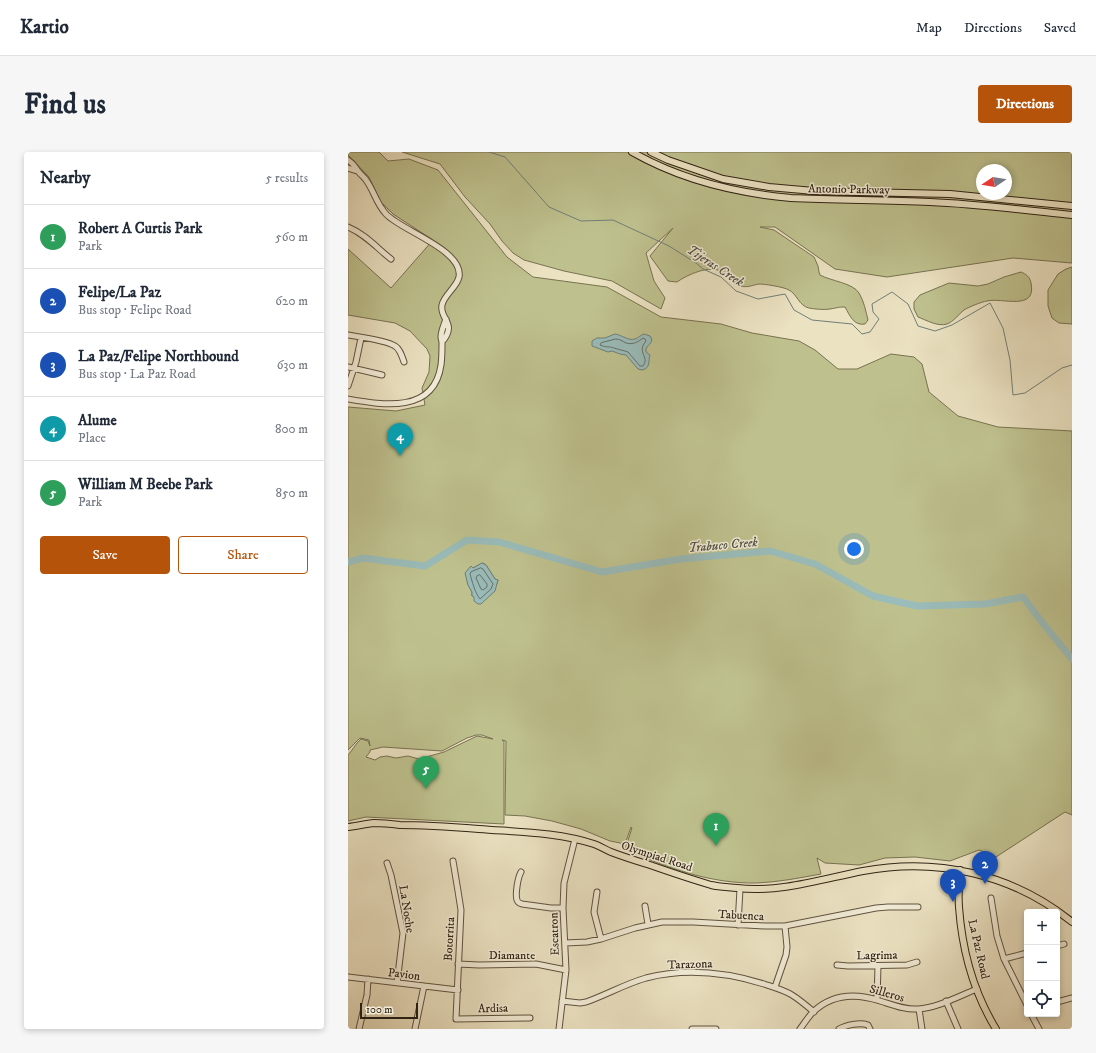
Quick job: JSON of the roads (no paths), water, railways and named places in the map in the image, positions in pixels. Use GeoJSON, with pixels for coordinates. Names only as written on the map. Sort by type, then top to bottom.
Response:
{"type":"FeatureCollection","features":[{"type":"Feature","properties":{"kind":"main road","name":"Antonio Parkway"},"geometry":{"type":"LineString","coordinates":[[632,152],[699,181],[742,192],[791,198],[980,205],[1072,215]]}},
{"type":"Feature","properties":{"kind":"main road","name":"Antonio Parkway"},"geometry":{"type":"LineString","coordinates":[[651,152],[668,160],[723,179],[769,187],[814,191],[950,194],[1072,206]]}},
{"type":"Feature","properties":{"kind":"main road","name":"Olympiad Road"},"geometry":{"type":"LineString","coordinates":[[348,827],[376,823],[425,825],[531,833],[575,839],[691,879],[713,885],[740,889],[771,889],[800,885],[865,871],[904,866],[960,870],[1017,887],[1035,896],[1072,922]]}},
{"type":"Feature","properties":{"kind":"main road","name":"La Paz Road"},"geometry":{"type":"LineString","coordinates":[[960,870],[959,906],[968,962],[977,989],[996,1029]]}},
{"type":"Feature","properties":{"kind":"street"},"geometry":{"type":"LineString","coordinates":[[348,160],[354,164],[357,171],[366,180],[379,206],[388,216],[436,246],[453,259],[459,271],[459,278],[442,306],[446,319],[441,338],[441,366],[436,380],[427,393],[412,402],[402,403],[376,404],[348,399]]}},
{"type":"Feature","properties":{"kind":"street"},"geometry":{"type":"LineString","coordinates":[[348,168],[357,171]]}},
{"type":"Feature","properties":{"kind":"street"},"geometry":{"type":"LineString","coordinates":[[348,227],[356,230],[391,260]]}},
{"type":"Feature","properties":{"kind":"street"},"geometry":{"type":"LineString","coordinates":[[348,335],[395,346],[401,352],[404,362]]}},
{"type":"Feature","properties":{"kind":"street"},"geometry":{"type":"LineString","coordinates":[[348,386],[351,367],[361,338]]}},
{"type":"Feature","properties":{"kind":"street"},"geometry":{"type":"LineString","coordinates":[[351,367],[382,375]]}},
{"type":"Feature","properties":{"kind":"street","name":"Escatron"},"geometry":{"type":"LineString","coordinates":[[559,1029],[566,970],[563,908],[564,883],[575,839]]}},
{"type":"Feature","properties":{"kind":"street","name":"Botorrita"},"geometry":{"type":"LineString","coordinates":[[453,861],[461,910],[456,1019]]}},
{"type":"Feature","properties":{"kind":"street","name":"La Noche"},"geometry":{"type":"LineString","coordinates":[[386,863],[391,875],[403,933],[397,983]]}},
{"type":"Feature","properties":{"kind":"street"},"geometry":{"type":"LineString","coordinates":[[521,872],[518,879],[516,896],[518,902],[522,904],[551,908],[563,908]]}},
{"type":"Feature","properties":{"kind":"street"},"geometry":{"type":"LineString","coordinates":[[738,925],[740,889]]}},
{"type":"Feature","properties":{"kind":"street"},"geometry":{"type":"LineString","coordinates":[[597,892],[594,912],[601,939]]}},
{"type":"Feature","properties":{"kind":"street"},"geometry":{"type":"LineString","coordinates":[[991,898],[997,936],[1004,958],[1024,999]]}},
{"type":"Feature","properties":{"kind":"street"},"geometry":{"type":"LineString","coordinates":[[645,906],[648,924]]}},
{"type":"Feature","properties":{"kind":"street","name":"Tabuenca"},"geometry":{"type":"LineString","coordinates":[[565,943],[587,942],[601,939],[648,924],[673,922],[785,926],[876,908],[918,908]]}},
{"type":"Feature","properties":{"kind":"street"},"geometry":{"type":"LineString","coordinates":[[775,987],[786,955],[787,947],[785,926]]}},
{"type":"Feature","properties":{"kind":"street"},"geometry":{"type":"LineString","coordinates":[[1060,945],[1064,944]]}},
{"type":"Feature","properties":{"kind":"street"},"geometry":{"type":"LineString","coordinates":[[1004,958],[1024,954]]}},
{"type":"Feature","properties":{"kind":"street","name":"Lagrima"},"geometry":{"type":"LineString","coordinates":[[838,965],[907,965],[917,962]]}},
{"type":"Feature","properties":{"kind":"street","name":"Diamante"},"geometry":{"type":"LineString","coordinates":[[458,964],[536,964],[566,970]]}},
{"type":"Feature","properties":{"kind":"street"},"geometry":{"type":"LineString","coordinates":[[877,1000],[878,966]]}},
{"type":"Feature","properties":{"kind":"street","name":"Tarazona"},"geometry":{"type":"LineString","coordinates":[[562,1001],[580,1003],[586,1002],[645,978],[674,973],[696,972],[718,973],[775,987],[792,995],[814,1012]]}},
{"type":"Feature","properties":{"kind":"street","name":"Pavion"},"geometry":{"type":"LineString","coordinates":[[348,977],[458,990]]}},
{"type":"Feature","properties":{"kind":"street"},"geometry":{"type":"LineString","coordinates":[[359,1029],[367,995],[368,979]]}},
{"type":"Feature","properties":{"kind":"street"},"geometry":{"type":"LineString","coordinates":[[415,1029],[424,986]]}},
{"type":"Feature","properties":{"kind":"street","name":"Silleros"},"geometry":{"type":"LineString","coordinates":[[800,1029],[814,1012],[822,1005],[833,999],[860,996],[904,1008],[919,1009],[933,1006],[977,989]]}},
{"type":"Feature","properties":{"kind":"street"},"geometry":{"type":"LineString","coordinates":[[1060,1001],[1072,998]]}},
{"type":"Feature","properties":{"kind":"street"},"geometry":{"type":"LineString","coordinates":[[946,1001],[958,1029]]}},
{"type":"Feature","properties":{"kind":"street"},"geometry":{"type":"LineString","coordinates":[[919,1009],[922,1029]]}},
{"type":"Feature","properties":{"kind":"street"},"geometry":{"type":"LineString","coordinates":[[1033,1017],[1039,1029]]}},
{"type":"Feature","properties":{"kind":"street","name":"Ardisa"},"geometry":{"type":"LineString","coordinates":[[456,1019],[530,1018]]}},
{"type":"Feature","properties":{"kind":"street"},"geometry":{"type":"LineString","coordinates":[[839,1029],[842,1027],[863,1024],[868,1025],[870,1029]]}},
{"type":"Feature","properties":{"kind":"street"},"geometry":{"type":"LineString","coordinates":[[692,1029],[716,1029]]}},
{"type":"Feature","properties":{"kind":"water"},"geometry":{"type":"Polygon","coordinates":[[[615,334],[627,339],[636,339],[644,334],[650,336],[652,340],[646,349],[646,352],[650,355],[647,368],[642,370],[638,369],[626,355],[612,351],[608,352],[592,346],[592,341],[597,338],[605,338],[615,334]]]}},
{"type":"Feature","properties":{"kind":"water"},"geometry":{"type":"Polygon","coordinates":[[[482,563],[486,565],[495,579],[498,580],[495,591],[481,604],[478,604],[474,601],[474,597],[472,596],[465,573],[471,566],[473,568],[482,563]]]}},
{"type":"Feature","properties":{"kind":"waterway","name":"Tijeras Creek"},"geometry":{"type":"LineString","coordinates":[[489,152],[505,157],[549,207],[581,221],[613,220],[669,246],[703,269],[721,277],[736,291],[758,299],[785,294],[794,310],[812,320],[852,324],[862,334],[870,332],[879,319],[873,312],[872,304],[892,292],[908,304],[918,326],[935,331],[952,325],[990,303],[1003,328],[1010,360],[1013,395],[1025,393],[1062,368],[1072,365]]}},
{"type":"Feature","properties":{"kind":"waterway","name":"Trabuco Creek"},"geometry":{"type":"LineString","coordinates":[[348,562],[363,558],[425,566],[467,540],[499,542],[602,572],[681,559],[770,551],[815,564],[873,596],[917,606],[985,604],[1023,597],[1072,659]]}},
{"type":"Feature","properties":{"kind":"place","name":"Alume"},"geometry":{"type":"Point","coordinates":[400,456]}},
{"type":"Feature","properties":{"kind":"place","name":"William M Beebe Park"},"geometry":{"type":"Point","coordinates":[426,789]}},
{"type":"Feature","properties":{"kind":"place","name":"Robert A Curtis Park"},"geometry":{"type":"Point","coordinates":[716,846]}},
{"type":"Feature","properties":{"kind":"place","name":"Felipe/La Paz"},"geometry":{"type":"Point","coordinates":[985,884]}},
{"type":"Feature","properties":{"kind":"place","name":"La Paz/Felipe Northbound"},"geometry":{"type":"Point","coordinates":[953,902]}}]}
